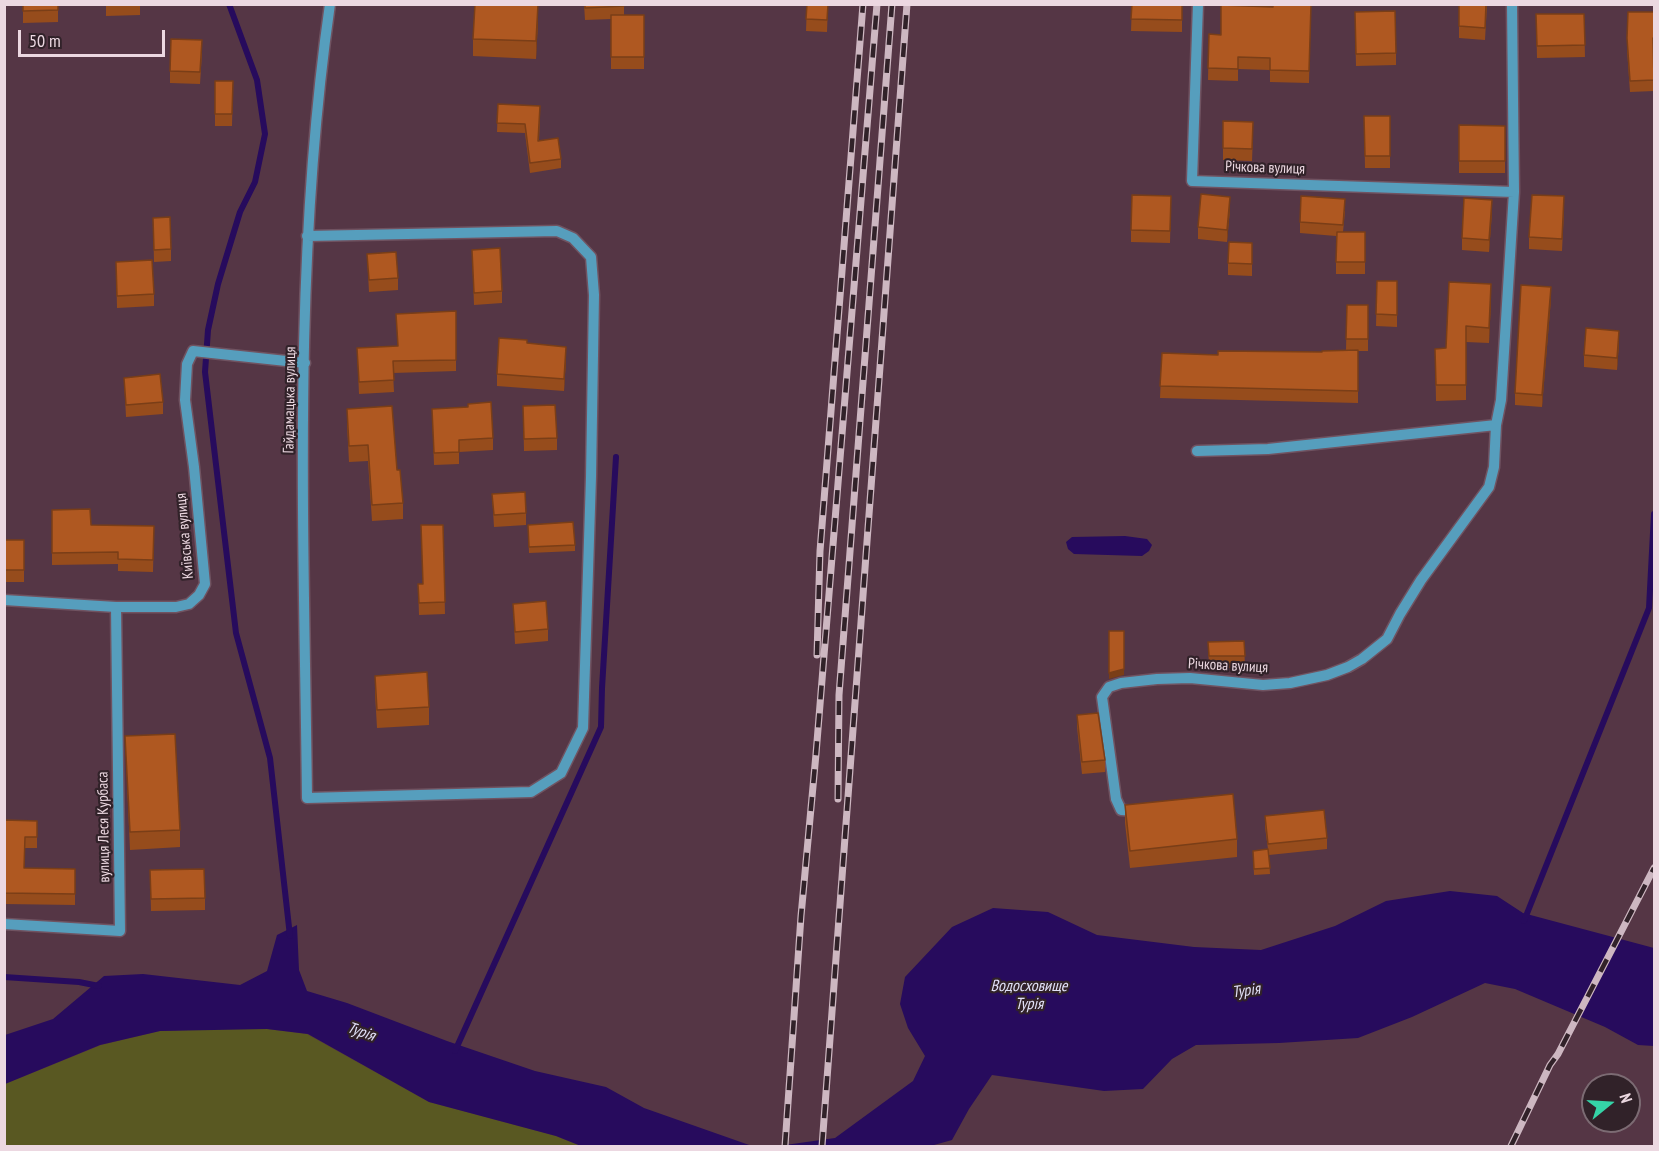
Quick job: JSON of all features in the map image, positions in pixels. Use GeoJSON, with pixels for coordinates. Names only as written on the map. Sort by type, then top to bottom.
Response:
{"type":"FeatureCollection","features":[{"type":"Feature","properties":{"kind":"street","name":"Гайдамацька вулиця"},"geometry":{"type":"LineString","coordinates":[[307,236],[557,231],[573,238],[591,257],[594,295],[591,477],[583,728],[561,773],[531,792],[307,798],[304,504],[307,236],[318,85],[330,4]]}},
{"type":"Feature","properties":{"kind":"street","name":"Річкова вулиця"},"geometry":{"type":"LineString","coordinates":[[1198,4],[1192,181],[1514,192]]}},
{"type":"Feature","properties":{"kind":"street","name":"Річкова вулиця"},"geometry":{"type":"LineString","coordinates":[[1145,810],[1121,810],[1116,798],[1102,697],[1109,687],[1121,683],[1190,678],[1263,685],[1290,683],[1348,668],[1387,639],[1421,580],[1489,487],[1494,467],[1496,425],[1501,400],[1514,192],[1512,4]]}},
{"type":"Feature","properties":{"kind":"street","name":"Київська вулиця"},"geometry":{"type":"LineString","coordinates":[[4,600],[116,607],[176,607],[189,604],[199,595],[205,584],[194,467],[184,400],[187,364],[191,352],[305,363]]}},
{"type":"Feature","properties":{"kind":"street"},"geometry":{"type":"LineString","coordinates":[[1197,451],[1268,449],[1496,425]]}},
{"type":"Feature","properties":{"kind":"street","name":"вулиця Леся Курбаса"},"geometry":{"type":"LineString","coordinates":[[4,924],[120,931],[116,607]]}},
{"type":"Feature","properties":{"kind":"shaded area"},"geometry":{"type":"Polygon","coordinates":[[[267,1029],[307,1034],[429,1102],[556,1136],[581,1146],[5,1146],[5,1084],[101,1045],[160,1031],[267,1029]]]}},
{"type":"Feature","properties":{"kind":"water"},"geometry":{"type":"Polygon","coordinates":[[[1125,536],[1147,539],[1152,545],[1149,551],[1142,556],[1074,554],[1068,549],[1066,542],[1072,537],[1125,536]]]}},
{"type":"Feature","properties":{"kind":"water","name":"Водосховище Турія"},"geometry":{"type":"Polygon","coordinates":[[[1450,891],[1497,896],[1523,913],[1654,948],[1654,1046],[1638,1045],[1605,1027],[1515,989],[1485,983],[1412,1017],[1358,1038],[1196,1045],[1172,1059],[1143,1089],[1104,1091],[992,1075],[952,1140],[934,1145],[778,1146],[835,1138],[913,1081],[925,1056],[908,1028],[900,1004],[905,977],[952,927],[993,908],[1048,912],[1097,935],[1194,947],[1261,950],[1335,926],[1386,901],[1450,891]]]}},
{"type":"Feature","properties":{"kind":"water","name":"Турія"},"geometry":{"type":"Polygon","coordinates":[[[297,925],[299,970],[307,991],[347,1003],[535,1071],[606,1087],[644,1108],[752,1146],[581,1146],[556,1136],[429,1102],[308,1034],[267,1029],[160,1031],[100,1045],[5,1084],[5,1035],[53,1019],[104,976],[143,974],[240,985],[267,971],[277,935],[297,925]]]}},
{"type":"Feature","properties":{"kind":"building"},"geometry":{"type":"Polygon","coordinates":[[[23,4],[58,4],[58,10],[23,11],[23,4]]]}},
{"type":"Feature","properties":{"kind":"building"},"geometry":{"type":"Polygon","coordinates":[[[475,4],[538,4],[536,41],[473,39],[475,4]]]}},
{"type":"Feature","properties":{"kind":"building"},"geometry":{"type":"Polygon","coordinates":[[[585,4],[624,4],[624,6],[585,8],[585,4]]]}},
{"type":"Feature","properties":{"kind":"building"},"geometry":{"type":"Polygon","coordinates":[[[807,4],[828,4],[827,20],[806,19],[807,4]]]}},
{"type":"Feature","properties":{"kind":"building"},"geometry":{"type":"Polygon","coordinates":[[[1132,4],[1182,4],[1182,20],[1131,19],[1132,4]]]}},
{"type":"Feature","properties":{"kind":"building"},"geometry":{"type":"Polygon","coordinates":[[[1273,4],[1311,4],[1309,71],[1270,70],[1270,58],[1238,57],[1238,69],[1208,68],[1209,34],[1221,35],[1221,5],[1273,7],[1273,4]]]}},
{"type":"Feature","properties":{"kind":"building"},"geometry":{"type":"Polygon","coordinates":[[[1459,4],[1486,4],[1485,28],[1459,26],[1459,4]]]}},
{"type":"Feature","properties":{"kind":"building"},"geometry":{"type":"Polygon","coordinates":[[[1395,11],[1396,53],[1356,54],[1355,12],[1395,11]]]}},
{"type":"Feature","properties":{"kind":"building"},"geometry":{"type":"Polygon","coordinates":[[[1628,12],[1654,12],[1654,80],[1630,81],[1628,12]]]}},
{"type":"Feature","properties":{"kind":"building"},"geometry":{"type":"Polygon","coordinates":[[[1536,14],[1584,14],[1585,45],[1537,46],[1536,14]]]}},
{"type":"Feature","properties":{"kind":"building"},"geometry":{"type":"Polygon","coordinates":[[[611,15],[644,15],[644,57],[611,57],[611,15]]]}},
{"type":"Feature","properties":{"kind":"building"},"geometry":{"type":"Polygon","coordinates":[[[171,39],[202,40],[200,72],[170,71],[171,39]]]}},
{"type":"Feature","properties":{"kind":"building"},"geometry":{"type":"Polygon","coordinates":[[[215,81],[233,81],[232,114],[215,114],[215,81]]]}},
{"type":"Feature","properties":{"kind":"building"},"geometry":{"type":"Polygon","coordinates":[[[498,104],[540,106],[538,141],[558,138],[561,159],[530,163],[525,124],[497,123],[498,104]]]}},
{"type":"Feature","properties":{"kind":"building"},"geometry":{"type":"Polygon","coordinates":[[[1364,116],[1390,116],[1390,156],[1365,156],[1364,116]]]}},
{"type":"Feature","properties":{"kind":"building"},"geometry":{"type":"Polygon","coordinates":[[[1223,121],[1253,122],[1252,149],[1223,148],[1223,121]]]}},
{"type":"Feature","properties":{"kind":"building"},"geometry":{"type":"Polygon","coordinates":[[[1459,125],[1505,126],[1505,161],[1459,161],[1459,125]]]}},
{"type":"Feature","properties":{"kind":"building"},"geometry":{"type":"Polygon","coordinates":[[[1201,194],[1230,197],[1227,230],[1198,227],[1201,194]]]}},
{"type":"Feature","properties":{"kind":"building"},"geometry":{"type":"Polygon","coordinates":[[[1132,195],[1171,196],[1170,231],[1131,230],[1132,195]]]}},
{"type":"Feature","properties":{"kind":"building"},"geometry":{"type":"Polygon","coordinates":[[[1532,195],[1564,196],[1562,239],[1529,237],[1532,195]]]}},
{"type":"Feature","properties":{"kind":"building"},"geometry":{"type":"Polygon","coordinates":[[[1301,196],[1345,199],[1343,225],[1300,222],[1301,196]]]}},
{"type":"Feature","properties":{"kind":"building"},"geometry":{"type":"Polygon","coordinates":[[[1464,198],[1492,200],[1489,240],[1462,238],[1464,198]]]}},
{"type":"Feature","properties":{"kind":"building"},"geometry":{"type":"Polygon","coordinates":[[[170,217],[171,249],[154,250],[153,218],[170,217]]]}},
{"type":"Feature","properties":{"kind":"building"},"geometry":{"type":"Polygon","coordinates":[[[1337,232],[1365,232],[1365,262],[1336,262],[1337,232]]]}},
{"type":"Feature","properties":{"kind":"building"},"geometry":{"type":"Polygon","coordinates":[[[1229,242],[1252,243],[1252,264],[1228,263],[1229,242]]]}},
{"type":"Feature","properties":{"kind":"building"},"geometry":{"type":"Polygon","coordinates":[[[500,248],[502,291],[474,293],[472,250],[500,248]]]}},
{"type":"Feature","properties":{"kind":"building"},"geometry":{"type":"Polygon","coordinates":[[[396,252],[398,278],[369,280],[367,254],[396,252]]]}},
{"type":"Feature","properties":{"kind":"building"},"geometry":{"type":"Polygon","coordinates":[[[152,260],[154,294],[117,296],[116,262],[152,260]]]}},
{"type":"Feature","properties":{"kind":"building"},"geometry":{"type":"Polygon","coordinates":[[[1377,281],[1397,281],[1397,315],[1376,314],[1377,281]]]}},
{"type":"Feature","properties":{"kind":"building"},"geometry":{"type":"Polygon","coordinates":[[[1449,282],[1491,284],[1489,328],[1466,326],[1466,385],[1436,385],[1435,349],[1446,348],[1449,282]]]}},
{"type":"Feature","properties":{"kind":"building"},"geometry":{"type":"Polygon","coordinates":[[[1521,285],[1551,287],[1542,395],[1515,393],[1521,285]]]}},
{"type":"Feature","properties":{"kind":"building"},"geometry":{"type":"Polygon","coordinates":[[[1347,305],[1368,305],[1368,339],[1346,339],[1347,305]]]}},
{"type":"Feature","properties":{"kind":"building"},"geometry":{"type":"Polygon","coordinates":[[[456,311],[456,360],[393,361],[394,380],[359,382],[357,348],[398,346],[396,314],[456,311]]]}},
{"type":"Feature","properties":{"kind":"building"},"geometry":{"type":"Polygon","coordinates":[[[1586,328],[1619,331],[1617,358],[1584,355],[1586,328]]]}},
{"type":"Feature","properties":{"kind":"building"},"geometry":{"type":"Polygon","coordinates":[[[499,338],[566,347],[564,379],[497,374],[499,338]]]}},
{"type":"Feature","properties":{"kind":"building"},"geometry":{"type":"Polygon","coordinates":[[[1358,350],[1358,391],[1160,386],[1162,353],[1218,355],[1218,351],[1358,350]]]}},
{"type":"Feature","properties":{"kind":"building"},"geometry":{"type":"Polygon","coordinates":[[[160,374],[163,402],[126,405],[124,378],[160,374]]]}},
{"type":"Feature","properties":{"kind":"building"},"geometry":{"type":"Polygon","coordinates":[[[491,402],[493,438],[459,440],[459,452],[434,453],[432,409],[468,407],[468,404],[491,402]]]}},
{"type":"Feature","properties":{"kind":"building"},"geometry":{"type":"Polygon","coordinates":[[[555,405],[557,438],[524,439],[523,406],[555,405]]]}},
{"type":"Feature","properties":{"kind":"building"},"geometry":{"type":"Polygon","coordinates":[[[392,406],[397,470],[400,470],[403,503],[372,505],[368,445],[349,446],[347,409],[392,406]]]}},
{"type":"Feature","properties":{"kind":"building"},"geometry":{"type":"Polygon","coordinates":[[[525,492],[526,513],[494,515],[492,494],[525,492]]]}},
{"type":"Feature","properties":{"kind":"building"},"geometry":{"type":"Polygon","coordinates":[[[90,509],[91,525],[154,526],[153,560],[118,559],[118,552],[52,553],[52,510],[90,509]]]}},
{"type":"Feature","properties":{"kind":"building"},"geometry":{"type":"Polygon","coordinates":[[[573,522],[575,545],[529,547],[528,525],[573,522]]]}},
{"type":"Feature","properties":{"kind":"building"},"geometry":{"type":"Polygon","coordinates":[[[421,525],[443,525],[445,602],[419,603],[418,584],[423,584],[421,525]]]}},
{"type":"Feature","properties":{"kind":"building"},"geometry":{"type":"Polygon","coordinates":[[[4,540],[24,540],[24,570],[4,570],[4,540]]]}},
{"type":"Feature","properties":{"kind":"building"},"geometry":{"type":"Polygon","coordinates":[[[546,601],[548,629],[515,632],[513,604],[546,601]]]}},
{"type":"Feature","properties":{"kind":"building"},"geometry":{"type":"Polygon","coordinates":[[[1109,631],[1124,631],[1124,669],[1109,673],[1109,631]]]}},
{"type":"Feature","properties":{"kind":"building"},"geometry":{"type":"Polygon","coordinates":[[[1244,641],[1245,656],[1209,656],[1208,642],[1244,641]]]}},
{"type":"Feature","properties":{"kind":"building"},"geometry":{"type":"Polygon","coordinates":[[[427,672],[429,707],[377,710],[375,676],[427,672]]]}},
{"type":"Feature","properties":{"kind":"building"},"geometry":{"type":"Polygon","coordinates":[[[1098,713],[1105,760],[1082,762],[1077,715],[1098,713]]]}},
{"type":"Feature","properties":{"kind":"building"},"geometry":{"type":"Polygon","coordinates":[[[175,734],[180,830],[130,832],[125,736],[175,734]]]}},
{"type":"Feature","properties":{"kind":"building"},"geometry":{"type":"Polygon","coordinates":[[[1233,794],[1237,839],[1130,851],[1125,805],[1233,794]]]}},
{"type":"Feature","properties":{"kind":"building"},"geometry":{"type":"Polygon","coordinates":[[[1324,810],[1327,838],[1268,844],[1265,816],[1324,810]]]}},
{"type":"Feature","properties":{"kind":"building"},"geometry":{"type":"Polygon","coordinates":[[[4,820],[37,821],[37,837],[25,837],[24,868],[75,869],[75,894],[4,893],[4,820]]]}},
{"type":"Feature","properties":{"kind":"building"},"geometry":{"type":"Polygon","coordinates":[[[1268,849],[1270,868],[1254,869],[1253,851],[1268,849]]]}},
{"type":"Feature","properties":{"kind":"building"},"geometry":{"type":"Polygon","coordinates":[[[204,869],[205,898],[151,899],[150,870],[204,869]]]}},
{"type":"Feature","properties":{"kind":"waterway"},"geometry":{"type":"LineString","coordinates":[[229,4],[257,80],[265,134],[255,182],[240,212],[218,284],[208,330],[205,372],[236,633],[270,758],[290,936]]}},
{"type":"Feature","properties":{"kind":"waterway"},"geometry":{"type":"LineString","coordinates":[[455,1051],[601,727],[616,457]]}},
{"type":"Feature","properties":{"kind":"waterway"},"geometry":{"type":"LineString","coordinates":[[1524,921],[1649,608],[1654,514]]}},
{"type":"Feature","properties":{"kind":"waterway"},"geometry":{"type":"LineString","coordinates":[[4,977],[79,982],[99,986]]}},
{"type":"Feature","properties":{"kind":"railway"},"geometry":{"type":"LineString","coordinates":[[817,655],[820,551],[863,4]]}},
{"type":"Feature","properties":{"kind":"railway"},"geometry":{"type":"LineString","coordinates":[[785,1146],[801,916],[877,4]]}},
{"type":"Feature","properties":{"kind":"railway"},"geometry":{"type":"LineString","coordinates":[[838,799],[839,695],[892,4]]}},
{"type":"Feature","properties":{"kind":"railway"},"geometry":{"type":"LineString","coordinates":[[822,1146],[907,4]]}},
{"type":"Feature","properties":{"kind":"railway"},"geometry":{"type":"LineString","coordinates":[[1511,1146],[1550,1065],[1558,1054],[1654,868]]}}]}
